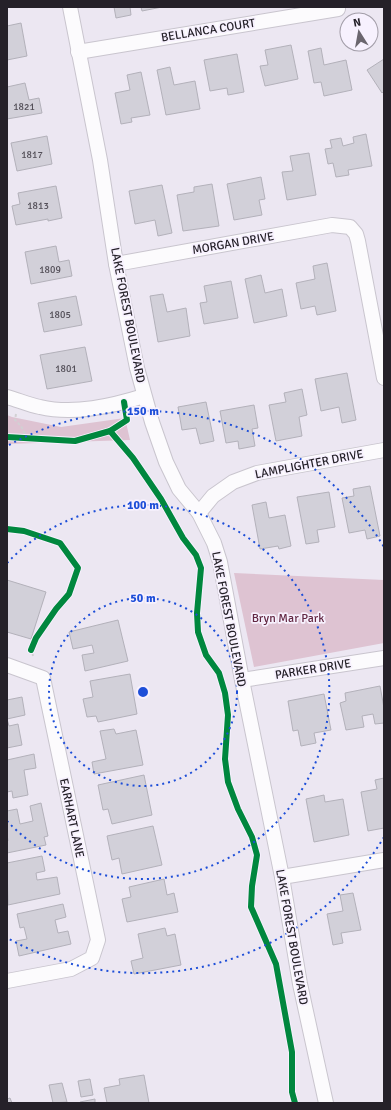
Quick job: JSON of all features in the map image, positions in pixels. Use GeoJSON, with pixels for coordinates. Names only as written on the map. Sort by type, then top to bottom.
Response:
{"type":"FeatureCollection","features":[{"type":"Feature","properties":{"kind":"street","name":"LAKE FOREST BOULEVARD"},"geometry":{"type":"LineString","coordinates":[[70,7],[100,160],[116,264],[144,396],[166,462],[179,489],[199,513],[214,543],[220,562],[242,680],[282,877],[300,984],[326,1103]]}},
{"type":"Feature","properties":{"kind":"street","name":"BELLANCA COURT"},"geometry":{"type":"LineString","coordinates":[[78,52],[338,9]]}},
{"type":"Feature","properties":{"kind":"street","name":"MORGAN DRIVE"},"geometry":{"type":"LineString","coordinates":[[116,264],[332,226],[350,227],[356,234],[358,241],[384,378]]}},
{"type":"Feature","properties":{"kind":"street"},"geometry":{"type":"LineString","coordinates":[[12,398],[40,407],[59,410],[77,410],[124,402],[144,396]]}},
{"type":"Feature","properties":{"kind":"street","name":"LAMPLIGHTER DRIVE"},"geometry":{"type":"LineString","coordinates":[[199,513],[213,496],[233,482],[257,473],[384,450]]}},
{"type":"Feature","properties":{"kind":"street","name":"PARKER DRIVE"},"geometry":{"type":"LineString","coordinates":[[242,680],[384,658]]}},
{"type":"Feature","properties":{"kind":"street","name":"EARHART LANE"},"geometry":{"type":"LineString","coordinates":[[7,665],[43,678],[98,940],[92,958],[72,969],[7,981]]}},
{"type":"Feature","properties":{"kind":"street"},"geometry":{"type":"LineString","coordinates":[[282,877],[384,860]]}},
{"type":"Feature","properties":{"kind":"path"},"geometry":{"type":"LineString","coordinates":[[12,398],[15,420],[30,438]]}},
{"type":"Feature","properties":{"kind":"path"},"geometry":{"type":"LineString","coordinates":[[19,437],[30,438]]}},
{"type":"Feature","properties":{"kind":"path"},"geometry":{"type":"LineString","coordinates":[[7,529],[24,531],[60,543],[78,568],[69,594],[56,609],[36,638],[31,650],[33,656]]}},
{"type":"Feature","properties":{"kind":"green space"},"geometry":{"type":"Polygon","coordinates":[[[7,415],[61,427],[125,418],[130,440],[7,444],[7,415]]]}},
{"type":"Feature","properties":{"kind":"green space","name":"Bryn Mar Park"},"geometry":{"type":"Polygon","coordinates":[[[234,573],[384,580],[384,643],[254,667],[234,573]]]}},
{"type":"Feature","properties":{"kind":"building"},"geometry":{"type":"Polygon","coordinates":[[[114,7],[130,7],[131,15],[116,18],[114,7]]]}},
{"type":"Feature","properties":{"kind":"building"},"geometry":{"type":"Polygon","coordinates":[[[141,7],[162,7],[142,11],[141,7]]]}},
{"type":"Feature","properties":{"kind":"building"},"geometry":{"type":"Polygon","coordinates":[[[21,23],[27,56],[7,60],[7,26],[21,23]]]}},
{"type":"Feature","properties":{"kind":"building"},"geometry":{"type":"Polygon","coordinates":[[[291,45],[298,79],[265,86],[260,66],[268,65],[265,50],[291,45]]]}},
{"type":"Feature","properties":{"kind":"building"},"geometry":{"type":"Polygon","coordinates":[[[321,48],[324,65],[346,60],[352,90],[324,96],[321,82],[314,83],[308,51],[321,48]]]}},
{"type":"Feature","properties":{"kind":"building"},"geometry":{"type":"Polygon","coordinates":[[[237,54],[244,92],[228,95],[227,88],[210,91],[204,60],[237,54]]]}},
{"type":"Feature","properties":{"kind":"building"},"geometry":{"type":"Polygon","coordinates":[[[384,59],[384,91],[382,93],[367,70],[384,59]]]}},
{"type":"Feature","properties":{"kind":"building"},"geometry":{"type":"Polygon","coordinates":[[[170,67],[174,85],[195,81],[200,109],[166,115],[157,70],[170,67]]]}},
{"type":"Feature","properties":{"kind":"building"},"geometry":{"type":"Polygon","coordinates":[[[141,72],[150,115],[131,118],[132,122],[121,124],[115,93],[130,90],[127,75],[141,72]]]}},
{"type":"Feature","properties":{"kind":"building"},"geometry":{"type":"Polygon","coordinates":[[[25,83],[29,100],[39,98],[42,113],[7,119],[7,87],[25,83]]]}},
{"type":"Feature","properties":{"kind":"building"},"geometry":{"type":"Polygon","coordinates":[[[366,134],[372,166],[348,170],[349,175],[336,177],[333,163],[328,164],[325,149],[332,148],[330,140],[341,138],[343,146],[354,143],[353,137],[366,134]]]}},
{"type":"Feature","properties":{"kind":"building"},"geometry":{"type":"Polygon","coordinates":[[[47,136],[52,164],[17,171],[11,143],[47,136]]]}},
{"type":"Feature","properties":{"kind":"building"},"geometry":{"type":"Polygon","coordinates":[[[309,153],[316,195],[287,200],[282,172],[293,171],[290,156],[309,153]]]}},
{"type":"Feature","properties":{"kind":"building"},"geometry":{"type":"Polygon","coordinates":[[[261,177],[265,199],[259,200],[262,215],[234,220],[227,184],[261,177]]]}},
{"type":"Feature","properties":{"kind":"building"},"geometry":{"type":"Polygon","coordinates":[[[212,184],[219,226],[183,231],[177,195],[194,192],[194,187],[212,184]]]}},
{"type":"Feature","properties":{"kind":"building"},"geometry":{"type":"Polygon","coordinates":[[[162,185],[172,233],[158,236],[155,220],[135,224],[129,191],[162,185]]]}},
{"type":"Feature","properties":{"kind":"building"},"geometry":{"type":"Polygon","coordinates":[[[56,186],[62,218],[16,225],[12,206],[20,204],[18,193],[56,186]]]}},
{"type":"Feature","properties":{"kind":"building"},"geometry":{"type":"Polygon","coordinates":[[[56,246],[59,262],[69,260],[72,276],[31,284],[25,252],[56,246]]]}},
{"type":"Feature","properties":{"kind":"building"},"geometry":{"type":"Polygon","coordinates":[[[327,263],[336,311],[317,315],[315,306],[301,309],[296,283],[315,279],[313,266],[327,263]]]}},
{"type":"Feature","properties":{"kind":"building"},"geometry":{"type":"Polygon","coordinates":[[[261,275],[265,293],[282,289],[287,316],[254,323],[245,279],[261,275]]]}},
{"type":"Feature","properties":{"kind":"building"},"geometry":{"type":"Polygon","coordinates":[[[231,281],[238,318],[204,324],[200,303],[207,302],[204,286],[231,281]]]}},
{"type":"Feature","properties":{"kind":"building"},"geometry":{"type":"Polygon","coordinates":[[[163,294],[167,312],[186,308],[190,336],[158,342],[150,296],[163,294]]]}},
{"type":"Feature","properties":{"kind":"building"},"geometry":{"type":"Polygon","coordinates":[[[76,296],[82,325],[44,332],[38,303],[76,296]]]}},
{"type":"Feature","properties":{"kind":"building"},"geometry":{"type":"Polygon","coordinates":[[[85,347],[92,381],[47,389],[40,355],[85,347]]]}},
{"type":"Feature","properties":{"kind":"building"},"geometry":{"type":"Polygon","coordinates":[[[347,373],[356,420],[342,423],[339,407],[321,411],[315,379],[347,373]]]}},
{"type":"Feature","properties":{"kind":"building"},"geometry":{"type":"Polygon","coordinates":[[[302,389],[307,415],[299,417],[302,436],[276,441],[269,405],[286,402],[284,393],[302,389]]]}},
{"type":"Feature","properties":{"kind":"building"},"geometry":{"type":"Polygon","coordinates":[[[206,402],[214,441],[200,444],[196,428],[182,430],[178,407],[206,402]]]}},
{"type":"Feature","properties":{"kind":"building"},"geometry":{"type":"Polygon","coordinates":[[[254,405],[258,428],[252,429],[255,446],[239,449],[238,441],[226,443],[220,411],[254,405]]]}},
{"type":"Feature","properties":{"kind":"building"},"geometry":{"type":"Polygon","coordinates":[[[370,486],[380,536],[367,539],[365,530],[349,533],[342,498],[354,496],[353,489],[370,486]]]}},
{"type":"Feature","properties":{"kind":"building"},"geometry":{"type":"Polygon","coordinates":[[[329,492],[335,527],[317,530],[319,542],[306,544],[297,497],[329,492]]]}},
{"type":"Feature","properties":{"kind":"building"},"geometry":{"type":"Polygon","coordinates":[[[266,502],[269,518],[285,515],[291,546],[279,549],[278,546],[260,549],[252,505],[266,502]]]}},
{"type":"Feature","properties":{"kind":"building"},"geometry":{"type":"Polygon","coordinates":[[[7,580],[46,592],[31,639],[7,632],[7,580]]]}},
{"type":"Feature","properties":{"kind":"building"},"geometry":{"type":"Polygon","coordinates":[[[118,620],[128,661],[85,671],[82,655],[94,653],[92,645],[73,649],[69,632],[118,620]]]}},
{"type":"Feature","properties":{"kind":"building"},"geometry":{"type":"Polygon","coordinates":[[[130,674],[137,714],[98,722],[96,716],[87,717],[83,699],[93,697],[90,681],[130,674]]]}},
{"type":"Feature","properties":{"kind":"building"},"geometry":{"type":"Polygon","coordinates":[[[380,686],[384,708],[384,723],[375,724],[373,714],[362,716],[364,727],[346,730],[340,703],[346,701],[345,693],[380,686]]]}},
{"type":"Feature","properties":{"kind":"building"},"geometry":{"type":"Polygon","coordinates":[[[324,694],[331,730],[314,733],[316,743],[301,746],[298,730],[293,731],[288,701],[324,694]]]}},
{"type":"Feature","properties":{"kind":"building"},"geometry":{"type":"Polygon","coordinates":[[[22,697],[25,715],[7,719],[7,700],[22,697]]]}},
{"type":"Feature","properties":{"kind":"building"},"geometry":{"type":"Polygon","coordinates":[[[7,719],[9,726],[18,724],[22,745],[7,748],[7,719]]]}},
{"type":"Feature","properties":{"kind":"building"},"geometry":{"type":"Polygon","coordinates":[[[114,729],[116,734],[136,730],[143,765],[94,774],[92,762],[106,759],[100,731],[114,729]]]}},
{"type":"Feature","properties":{"kind":"building"},"geometry":{"type":"Polygon","coordinates":[[[34,754],[36,768],[24,770],[28,795],[13,798],[12,791],[7,792],[7,760],[34,754]]]}},
{"type":"Feature","properties":{"kind":"building"},"geometry":{"type":"Polygon","coordinates":[[[144,775],[152,815],[112,824],[108,809],[103,810],[98,785],[144,775]]]}},
{"type":"Feature","properties":{"kind":"building"},"geometry":{"type":"Polygon","coordinates":[[[384,778],[384,828],[368,831],[361,792],[377,789],[375,780],[384,778]]]}},
{"type":"Feature","properties":{"kind":"building"},"geometry":{"type":"Polygon","coordinates":[[[324,795],[325,802],[343,799],[349,835],[314,842],[306,799],[324,795]]]}},
{"type":"Feature","properties":{"kind":"building"},"geometry":{"type":"Polygon","coordinates":[[[41,803],[48,836],[44,837],[46,845],[7,853],[7,811],[17,809],[20,824],[33,821],[30,806],[41,803]]]}},
{"type":"Feature","properties":{"kind":"building"},"geometry":{"type":"Polygon","coordinates":[[[153,826],[162,865],[122,874],[119,858],[112,860],[107,836],[153,826]]]}},
{"type":"Feature","properties":{"kind":"building"},"geometry":{"type":"Polygon","coordinates":[[[42,856],[45,871],[36,873],[37,880],[57,877],[60,894],[8,905],[7,863],[42,856]]]}},
{"type":"Feature","properties":{"kind":"building"},"geometry":{"type":"Polygon","coordinates":[[[164,879],[167,895],[174,893],[178,912],[127,922],[122,899],[131,897],[129,887],[164,879]]]}},
{"type":"Feature","properties":{"kind":"building"},"geometry":{"type":"Polygon","coordinates":[[[353,893],[361,930],[341,933],[343,943],[333,945],[327,914],[343,911],[340,895],[353,893]]]}},
{"type":"Feature","properties":{"kind":"building"},"geometry":{"type":"Polygon","coordinates":[[[63,904],[66,917],[55,920],[58,933],[68,931],[71,944],[19,956],[16,941],[27,939],[24,927],[20,928],[17,914],[63,904]]]}},
{"type":"Feature","properties":{"kind":"building"},"geometry":{"type":"Polygon","coordinates":[[[165,928],[167,936],[175,934],[181,965],[134,974],[131,961],[143,958],[138,934],[165,928]]]}},
{"type":"Feature","properties":{"kind":"building"},"geometry":{"type":"Polygon","coordinates":[[[144,1075],[149,1103],[107,1103],[104,1088],[120,1085],[119,1079],[144,1075]]]}},
{"type":"Feature","properties":{"kind":"building"},"geometry":{"type":"Polygon","coordinates":[[[90,1079],[93,1095],[81,1097],[78,1081],[90,1079]]]}},
{"type":"Feature","properties":{"kind":"building"},"geometry":{"type":"Polygon","coordinates":[[[62,1083],[67,1102],[53,1103],[49,1085],[62,1083]]]}},
{"type":"Feature","properties":{"kind":"building"},"geometry":{"type":"Polygon","coordinates":[[[10,1098],[12,1103],[7,1103],[7,1099],[10,1098]]]}},
{"type":"Feature","properties":{"kind":"building"},"geometry":{"type":"Polygon","coordinates":[[[95,1099],[95,1103],[80,1103],[80,1102],[95,1099]]]}},
{"type":"Feature","properties":{"kind":"cycle path"},"geometry":{"type":"LineString","coordinates":[[7,437],[75,441],[110,431],[127,420],[124,402]]}},
{"type":"Feature","properties":{"kind":"cycle path"},"geometry":{"type":"LineString","coordinates":[[110,431],[133,458],[161,499],[183,538],[196,555],[201,568],[197,613],[198,632],[206,655],[219,673],[225,693],[228,715],[225,759],[228,782],[238,809],[252,837],[257,855],[252,886],[251,907],[276,964],[292,1052],[292,1092],[295,1103]]}},
{"type":"Feature","properties":{"kind":"cycle path"},"geometry":{"type":"LineString","coordinates":[[7,529],[24,531],[60,543],[78,568],[69,594],[56,609],[36,638],[31,650]]}}]}
